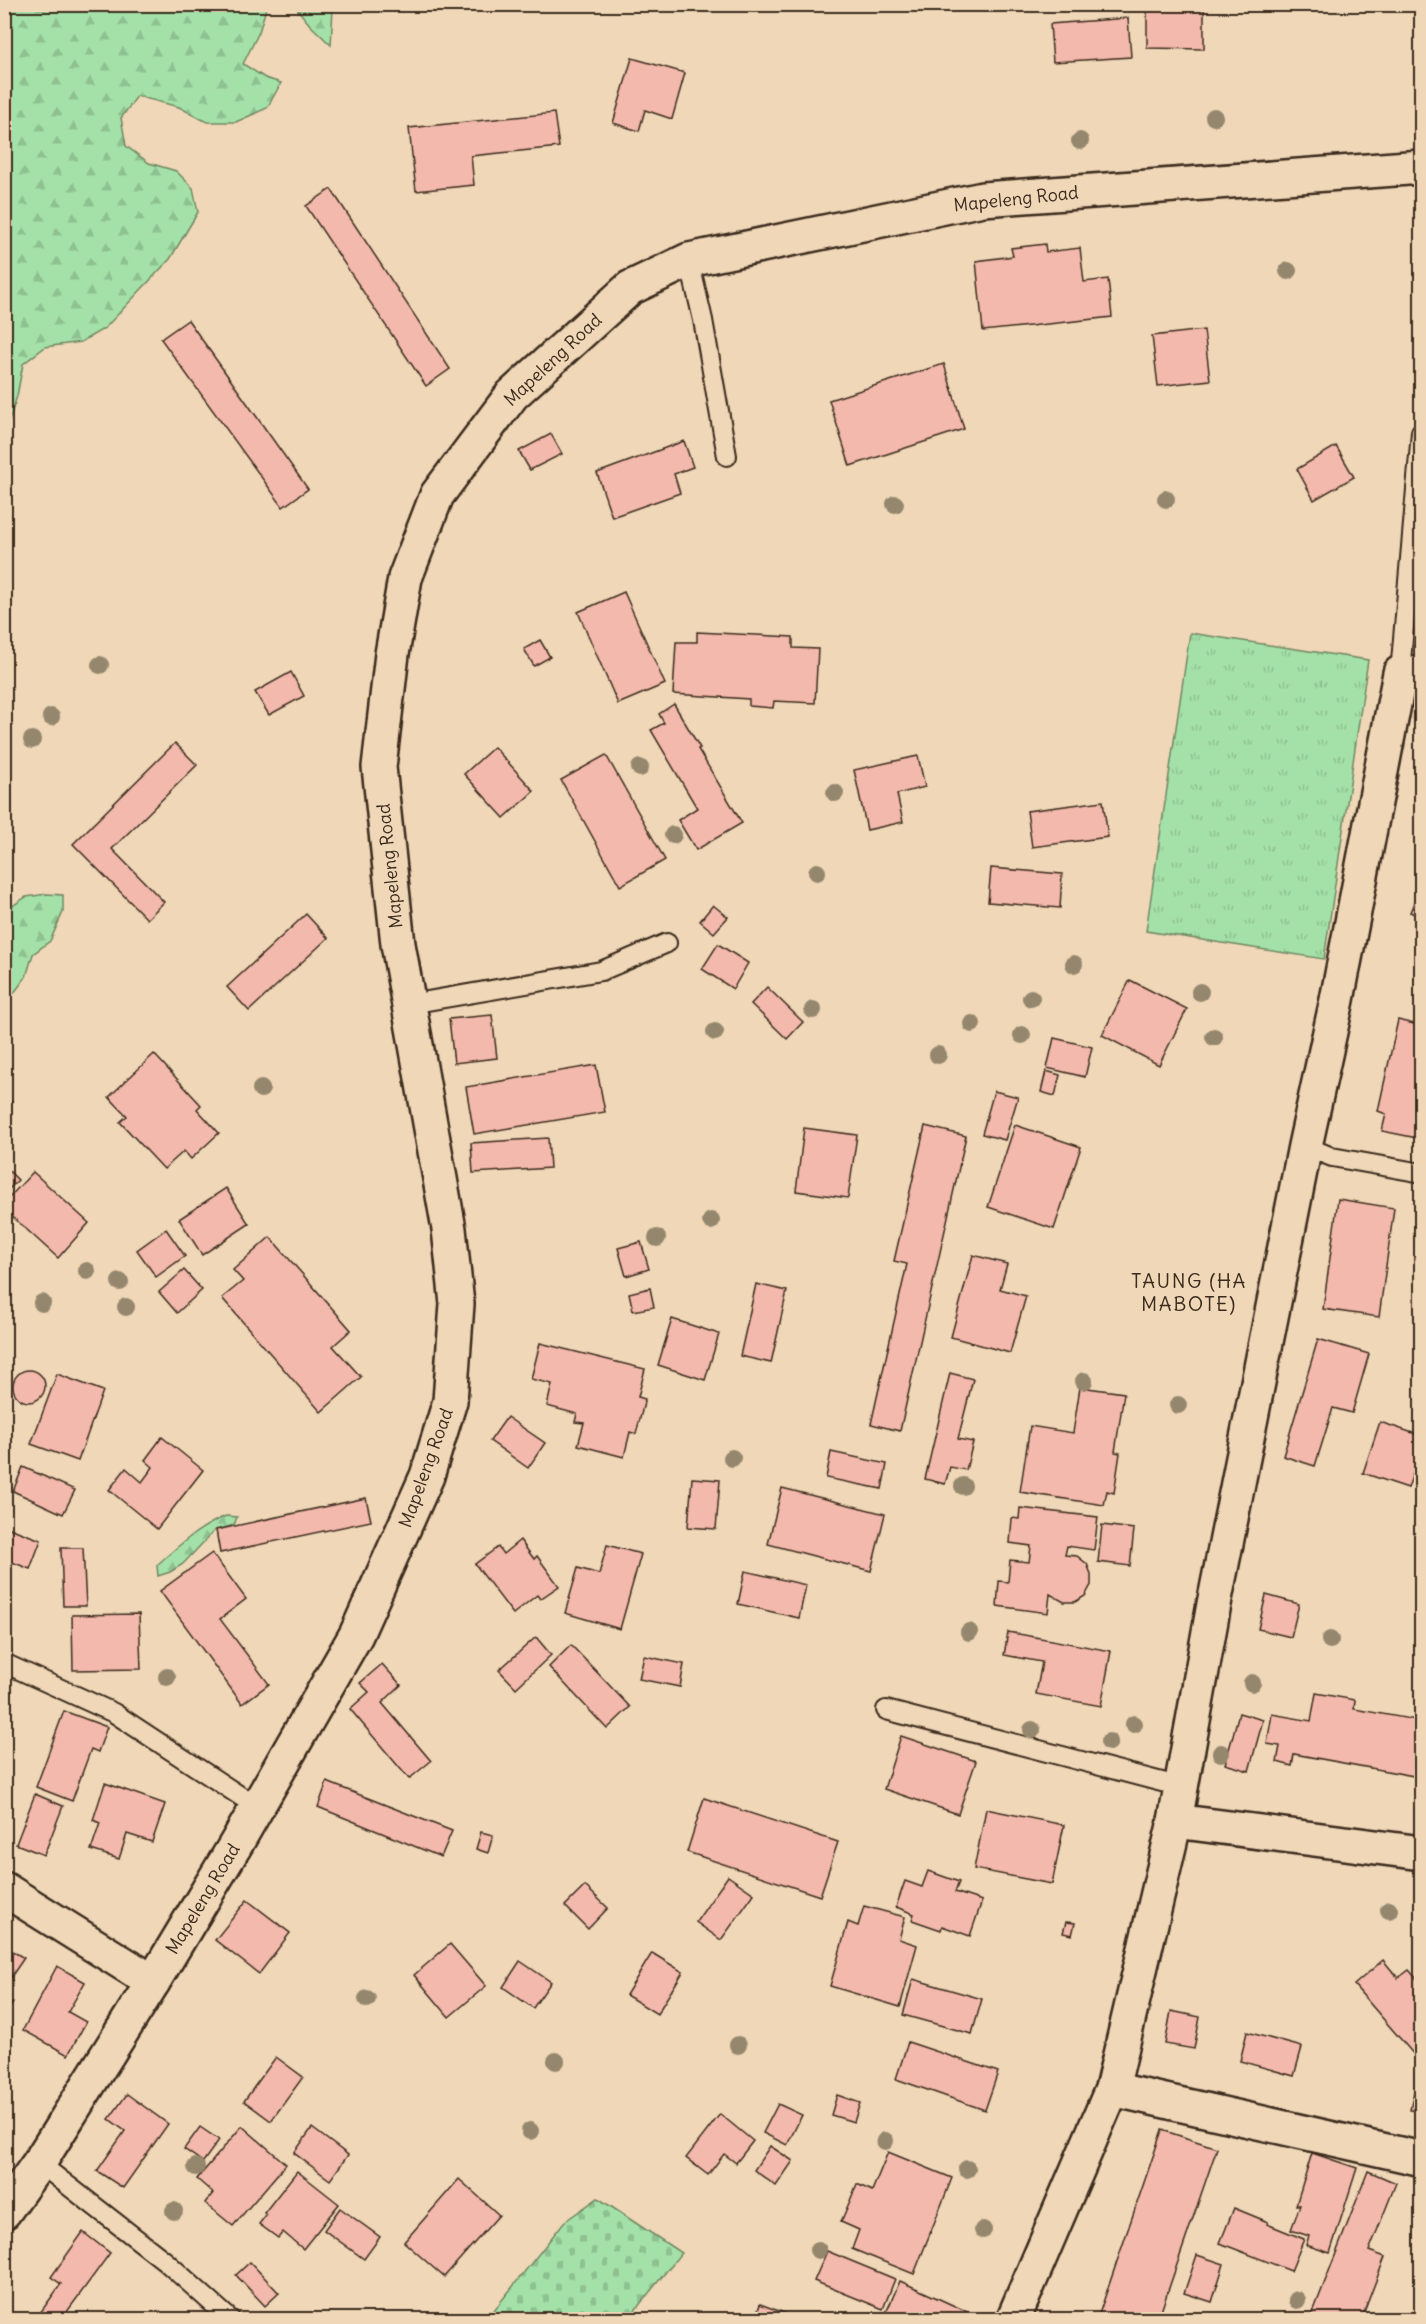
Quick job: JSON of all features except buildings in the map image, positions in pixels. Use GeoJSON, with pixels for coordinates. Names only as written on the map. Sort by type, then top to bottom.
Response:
{"type":"FeatureCollection","features":[{"type":"Feature","properties":{"kind":"street","name":"Mapeleng Road"},"geometry":{"type":"LineString","coordinates":[[4,2212],[39,2163],[153,1982],[356,1635],[427,1476],[450,1401],[458,1304],[449,1229],[398,944],[379,767],[392,654],[405,578],[437,495],[512,394],[630,288],[689,260],[983,199],[1422,167]]}},
{"type":"Feature","properties":{"kind":"street"},"geometry":{"type":"LineString","coordinates":[[1013,2319],[1112,2089],[1175,1821],[1214,1604],[1305,1146],[1411,673]]}},
{"type":"Feature","properties":{"kind":"street"},"geometry":{"type":"LineString","coordinates":[[1175,1821],[1422,1853]]}},
{"type":"Feature","properties":{"kind":"street"},"geometry":{"type":"LineString","coordinates":[[4,1889],[153,1982]]}},
{"type":"Feature","properties":{"kind":"street"},"geometry":{"type":"LineString","coordinates":[[1112,2089],[1422,2159]]}},
{"type":"Feature","properties":{"kind":"lane"},"geometry":{"type":"LineString","coordinates":[[689,260],[703,320],[727,456]]}},
{"type":"Feature","properties":{"kind":"lane"},"geometry":{"type":"LineString","coordinates":[[1411,673],[1422,432]]}},
{"type":"Feature","properties":{"kind":"lane"},"geometry":{"type":"LineString","coordinates":[[410,1004],[600,971],[667,943]]}},
{"type":"Feature","properties":{"kind":"lane"},"geometry":{"type":"LineString","coordinates":[[1305,1146],[1332,1157],[1422,1173]]}},
{"type":"Feature","properties":{"kind":"lane"},"geometry":{"type":"LineString","coordinates":[[4,1663],[114,1713],[257,1807]]}},
{"type":"Feature","properties":{"kind":"lane"},"geometry":{"type":"LineString","coordinates":[[886,1710],[1181,1787]]}},
{"type":"Feature","properties":{"kind":"lane"},"geometry":{"type":"LineString","coordinates":[[39,2163],[165,2261],[231,2319]]}},
{"type":"Feature","properties":{"kind":"green space"},"geometry":{"type":"Polygon","coordinates":[[[5,4],[267,5],[259,32],[243,64],[265,78],[281,83],[267,108],[236,122],[207,122],[179,107],[137,96],[121,118],[126,146],[149,163],[176,171],[193,188],[198,212],[170,259],[105,328],[81,342],[45,347],[23,364],[17,396],[5,433],[5,4]]]}},
{"type":"Feature","properties":{"kind":"green space"},"geometry":{"type":"Polygon","coordinates":[[[294,5],[330,5],[333,8],[331,45],[310,25],[294,5]]]}},
{"type":"Feature","properties":{"kind":"green space"},"geometry":{"type":"Polygon","coordinates":[[[1190,633],[1368,660],[1324,959],[1146,931],[1190,633]]]}},
{"type":"Feature","properties":{"kind":"green space"},"geometry":{"type":"Polygon","coordinates":[[[47,894],[63,895],[63,912],[50,941],[33,954],[26,977],[5,1005],[5,911],[26,897],[47,894]]]}},
{"type":"Feature","properties":{"kind":"green space"},"geometry":{"type":"Polygon","coordinates":[[[226,1516],[237,1517],[234,1525],[215,1530],[183,1564],[158,1576],[157,1565],[198,1531],[226,1516]]]}},
{"type":"Feature","properties":{"kind":"green space"},"geometry":{"type":"Polygon","coordinates":[[[598,2198],[681,2253],[628,2319],[487,2319],[564,2222],[598,2198]]]}},
{"type":"Feature","properties":{"kind":"district","name":"TAUNG (HA MABOTE)"},"geometry":{"type":"Point","coordinates":[1189,1292]}}]}
